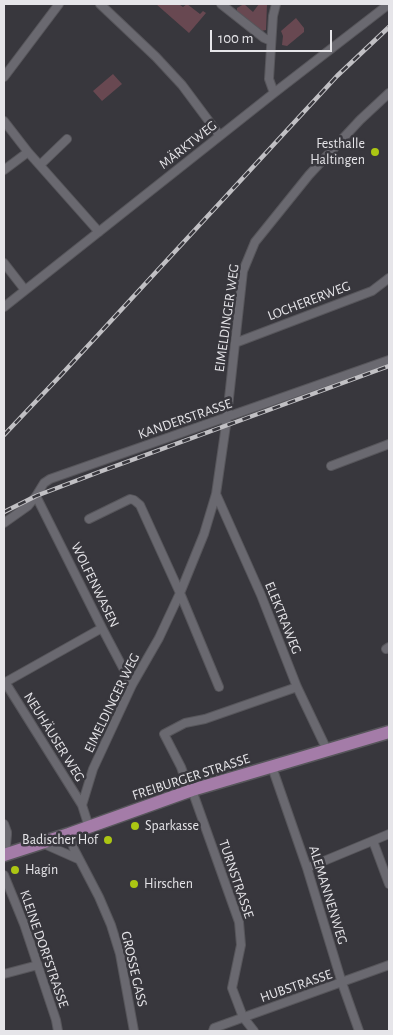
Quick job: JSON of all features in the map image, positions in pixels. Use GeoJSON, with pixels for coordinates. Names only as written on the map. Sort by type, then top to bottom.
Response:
{"type":"FeatureCollection","features":[{"type":"Feature","properties":{"kind":"main road","name":"FREIBURGER STRASSE"},"geometry":{"type":"LineString","coordinates":[[4,855],[192,790],[389,732]]}},
{"type":"Feature","properties":{"kind":"street"},"geometry":{"type":"LineString","coordinates":[[4,77],[59,4]]}},
{"type":"Feature","properties":{"kind":"street"},"geometry":{"type":"LineString","coordinates":[[100,4],[182,84],[220,136]]}},
{"type":"Feature","properties":{"kind":"street"},"geometry":{"type":"LineString","coordinates":[[222,4],[264,38],[272,41]]}},
{"type":"Feature","properties":{"kind":"street"},"geometry":{"type":"LineString","coordinates":[[274,93],[269,80],[273,16],[276,4]]}},
{"type":"Feature","properties":{"kind":"street","name":"MÄRKTWEG"},"geometry":{"type":"LineString","coordinates":[[4,307],[389,4]]}},
{"type":"Feature","properties":{"kind":"street","name":"EIMELDINGER WEG"},"geometry":{"type":"LineString","coordinates":[[82,805],[93,769],[132,685],[180,593],[204,534],[216,494],[227,418],[243,271],[255,242],[309,175],[360,120],[389,93]]}},
{"type":"Feature","properties":{"kind":"street"},"geometry":{"type":"LineString","coordinates":[[4,121],[28,152],[99,232]]}},
{"type":"Feature","properties":{"kind":"street"},"geometry":{"type":"LineString","coordinates":[[40,165],[67,139]]}},
{"type":"Feature","properties":{"kind":"street"},"geometry":{"type":"LineString","coordinates":[[4,170],[28,152]]}},
{"type":"Feature","properties":{"kind":"street"},"geometry":{"type":"LineString","coordinates":[[4,263],[25,290]]}},
{"type":"Feature","properties":{"kind":"street","name":"LOCHERERWEG"},"geometry":{"type":"LineString","coordinates":[[235,343],[372,290],[389,278]]}},
{"type":"Feature","properties":{"kind":"street","name":"KANDERSTRASSE"},"geometry":{"type":"LineString","coordinates":[[4,523],[28,506],[44,483],[50,479],[389,360]]}},
{"type":"Feature","properties":{"kind":"street"},"geometry":{"type":"LineString","coordinates":[[331,466],[389,444]]}},
{"type":"Feature","properties":{"kind":"street","name":"ELEKTRAWEG"},"geometry":{"type":"LineString","coordinates":[[216,494],[261,595],[297,687],[328,750]]}},
{"type":"Feature","properties":{"kind":"street","name":"WOLFENWASEN"},"geometry":{"type":"LineString","coordinates":[[36,496],[132,685]]}},
{"type":"Feature","properties":{"kind":"street"},"geometry":{"type":"LineString","coordinates":[[89,519],[130,499],[137,501],[180,593],[219,688]]}},
{"type":"Feature","properties":{"kind":"street"},"geometry":{"type":"LineString","coordinates":[[4,682],[102,628]]}},
{"type":"Feature","properties":{"kind":"street","name":"NEUHÄUSER WEG"},"geometry":{"type":"LineString","coordinates":[[4,682],[82,805]]}},
{"type":"Feature","properties":{"kind":"street"},"geometry":{"type":"LineString","coordinates":[[192,790],[188,787],[181,767],[164,734],[185,723],[205,720],[297,687]]}},
{"type":"Feature","properties":{"kind":"street","name":"ALEMANNENWEG"},"geometry":{"type":"LineString","coordinates":[[272,767],[307,868],[342,983],[359,1031]]}},
{"type":"Feature","properties":{"kind":"street","name":"TURNSTRASSE"},"geometry":{"type":"LineString","coordinates":[[192,790],[239,922],[241,945],[232,988],[243,1017],[254,1031]]}},
{"type":"Feature","properties":{"kind":"street"},"geometry":{"type":"LineString","coordinates":[[82,805],[89,827]]}},
{"type":"Feature","properties":{"kind":"street"},"geometry":{"type":"LineString","coordinates":[[4,824],[7,832],[4,855]]}},
{"type":"Feature","properties":{"kind":"street","name":"GROSSE GASS"},"geometry":{"type":"LineString","coordinates":[[69,834],[78,860],[99,897],[111,925],[120,954],[134,1031]]}},
{"type":"Feature","properties":{"kind":"street"},"geometry":{"type":"LineString","coordinates":[[307,868],[389,834]]}},
{"type":"Feature","properties":{"kind":"street"},"geometry":{"type":"LineString","coordinates":[[373,840],[389,884]]}},
{"type":"Feature","properties":{"kind":"street"},"geometry":{"type":"LineString","coordinates":[[42,843],[78,860]]}},
{"type":"Feature","properties":{"kind":"street","name":"KLEINE DORFSTRASSE"},"geometry":{"type":"LineString","coordinates":[[5,878],[24,924],[58,1031]]}},
{"type":"Feature","properties":{"kind":"street"},"geometry":{"type":"LineString","coordinates":[[4,974],[38,965]]}},
{"type":"Feature","properties":{"kind":"street","name":"HUBSTRASSE"},"geometry":{"type":"LineString","coordinates":[[213,1031],[214,1028],[243,1017],[389,965]]}},
{"type":"Feature","properties":{"kind":"shaded area"},"geometry":{"type":"Polygon","coordinates":[[[156,4],[180,4],[183,7],[187,4],[200,14],[203,11],[206,13],[189,33],[156,4]]]}},
{"type":"Feature","properties":{"kind":"shaded area"},"geometry":{"type":"Polygon","coordinates":[[[244,4],[253,12],[259,4],[267,4],[266,30],[261,31],[237,12],[237,8],[244,4]]]}},
{"type":"Feature","properties":{"kind":"shaded area"},"geometry":{"type":"Polygon","coordinates":[[[296,18],[304,28],[304,32],[287,46],[282,45],[283,36],[281,31],[296,18]]]}},
{"type":"Feature","properties":{"kind":"shaded area"},"geometry":{"type":"Polygon","coordinates":[[[113,74],[122,84],[102,101],[93,91],[113,74]]]}},
{"type":"Feature","properties":{"kind":"railway"},"geometry":{"type":"LineString","coordinates":[[4,435],[337,76],[389,27]]}},
{"type":"Feature","properties":{"kind":"railway"},"geometry":{"type":"LineString","coordinates":[[4,512],[36,496],[99,472],[389,366]]}},
{"type":"Feature","properties":{"kind":"place","name":"Festhalle Haltingen"},"geometry":{"type":"Point","coordinates":[375,152]}},
{"type":"Feature","properties":{"kind":"place","name":"Sparkasse"},"geometry":{"type":"Point","coordinates":[135,826]}},
{"type":"Feature","properties":{"kind":"place","name":"Badischer Hof"},"geometry":{"type":"Point","coordinates":[108,840]}},
{"type":"Feature","properties":{"kind":"place","name":"Hagin"},"geometry":{"type":"Point","coordinates":[15,870]}},
{"type":"Feature","properties":{"kind":"place","name":"Hirschen"},"geometry":{"type":"Point","coordinates":[134,884]}}]}
